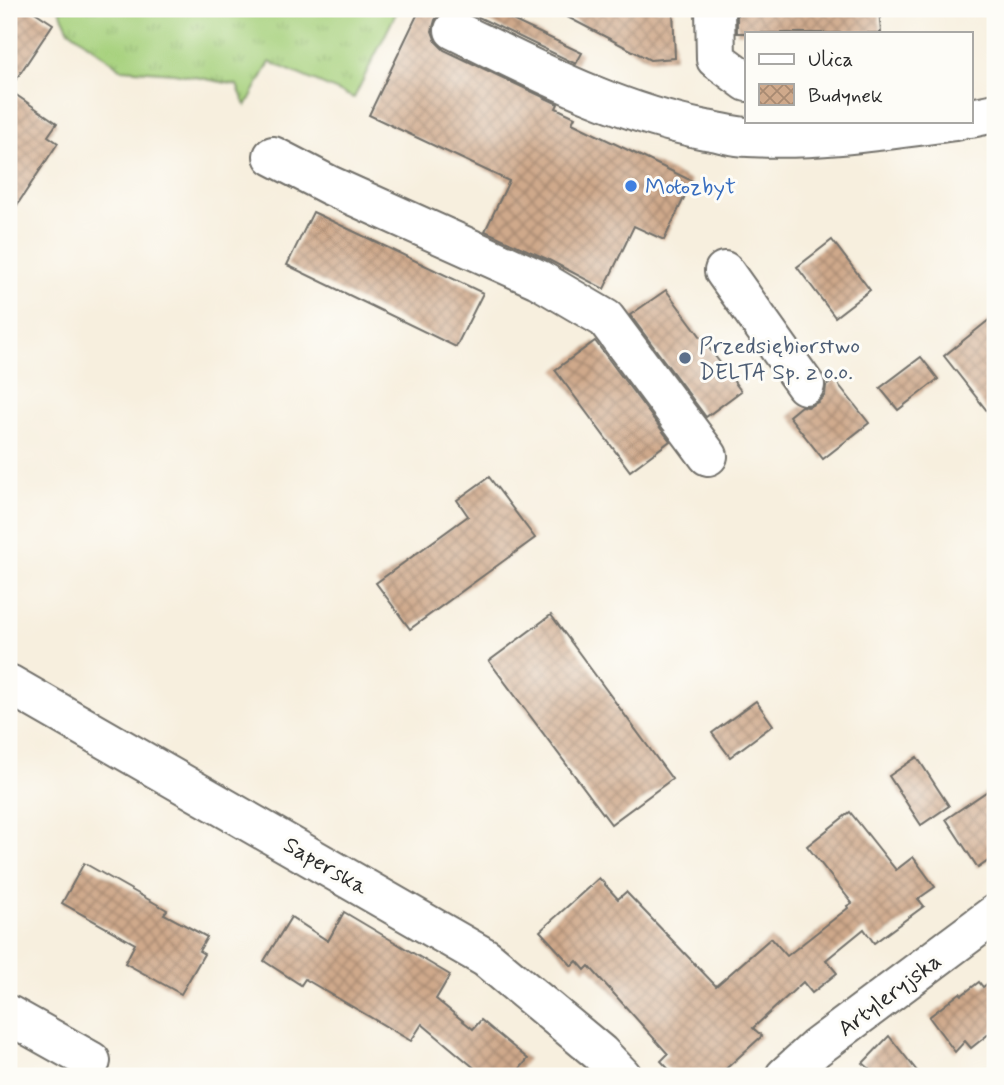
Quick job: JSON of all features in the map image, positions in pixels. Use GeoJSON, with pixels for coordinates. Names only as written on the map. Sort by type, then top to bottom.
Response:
{"type":"FeatureCollection","features":[{"type":"Feature","properties":{"kind":"street"},"geometry":{"type":"LineString","coordinates":[[715,9],[716,59],[745,81]]}},
{"type":"Feature","properties":{"kind":"street"},"geometry":{"type":"LineString","coordinates":[[454,30],[563,83],[669,123],[847,135],[948,122]]}},
{"type":"Feature","properties":{"kind":"street"},"geometry":{"type":"LineString","coordinates":[[972,118],[995,113]]}},
{"type":"Feature","properties":{"kind":"street"},"geometry":{"type":"LineString","coordinates":[[273,156],[329,185],[538,279],[606,319],[708,456]]}},
{"type":"Feature","properties":{"kind":"street"},"geometry":{"type":"LineString","coordinates":[[724,271],[804,385]]}},
{"type":"Feature","properties":{"kind":"street","name":"Saperska"},"geometry":{"type":"LineString","coordinates":[[9,684],[486,958],[600,1053],[622,1076]]}},
{"type":"Feature","properties":{"kind":"street","name":"Artyleryjska"},"geometry":{"type":"LineString","coordinates":[[785,1076],[816,1048],[995,914]]}},
{"type":"Feature","properties":{"kind":"street"},"geometry":{"type":"LineString","coordinates":[[9,1014],[91,1061]]}},
{"type":"Feature","properties":{"kind":"green space"},"geometry":{"type":"Polygon","coordinates":[[[59,9],[398,9],[354,98],[270,62],[246,106],[237,85],[174,73],[122,69],[69,30],[59,9]]]}},
{"type":"Feature","properties":{"kind":"building"},"geometry":{"type":"Polygon","coordinates":[[[9,9],[30,9],[53,24],[9,90],[9,9]]]}},
{"type":"Feature","properties":{"kind":"building"},"geometry":{"type":"Polygon","coordinates":[[[420,9],[451,9],[441,12],[432,31],[436,42],[444,50],[558,104],[556,108],[575,117],[572,123],[692,181],[664,240],[634,226],[604,289],[485,231],[509,181],[369,115],[420,9]]]}},
{"type":"Feature","properties":{"kind":"building"},"geometry":{"type":"Polygon","coordinates":[[[456,9],[489,9],[582,53],[576,64],[464,10],[456,9]]]}},
{"type":"Feature","properties":{"kind":"building"},"geometry":{"type":"Polygon","coordinates":[[[552,9],[673,9],[675,58],[650,60],[552,9]]]}},
{"type":"Feature","properties":{"kind":"building"},"geometry":{"type":"Polygon","coordinates":[[[737,9],[879,9],[881,32],[737,33],[737,9]]]}},
{"type":"Feature","properties":{"kind":"building"},"geometry":{"type":"Polygon","coordinates":[[[9,90],[57,123],[48,136],[58,143],[9,217],[9,90]]]}},
{"type":"Feature","properties":{"kind":"building"},"geometry":{"type":"Polygon","coordinates":[[[313,212],[483,293],[456,347],[287,265],[313,212]]]}},
{"type":"Feature","properties":{"kind":"building"},"geometry":{"type":"Polygon","coordinates":[[[832,240],[870,290],[835,317],[797,267],[832,240]]]}},
{"type":"Feature","properties":{"kind":"building"},"geometry":{"type":"Polygon","coordinates":[[[666,290],[741,391],[706,417],[630,315],[666,290]]]}},
{"type":"Feature","properties":{"kind":"building"},"geometry":{"type":"Polygon","coordinates":[[[995,315],[995,421],[944,356],[995,315]]]}},
{"type":"Feature","properties":{"kind":"building"},"geometry":{"type":"Polygon","coordinates":[[[595,341],[670,441],[630,471],[555,370],[595,341]]]}},
{"type":"Feature","properties":{"kind":"building"},"geometry":{"type":"Polygon","coordinates":[[[921,357],[938,379],[898,410],[880,388],[921,357]]]}},
{"type":"Feature","properties":{"kind":"building"},"geometry":{"type":"Polygon","coordinates":[[[835,380],[869,423],[823,459],[789,416],[801,406],[808,407],[818,402],[825,395],[826,386],[835,380]]]}},
{"type":"Feature","properties":{"kind":"building"},"geometry":{"type":"Polygon","coordinates":[[[489,477],[535,538],[410,629],[376,583],[468,516],[457,500],[489,477]]]}},
{"type":"Feature","properties":{"kind":"building"},"geometry":{"type":"Polygon","coordinates":[[[551,615],[672,779],[611,824],[489,661],[551,615]]]}},
{"type":"Feature","properties":{"kind":"building"},"geometry":{"type":"Polygon","coordinates":[[[756,701],[773,725],[730,757],[712,733],[756,701]]]}},
{"type":"Feature","properties":{"kind":"building"},"geometry":{"type":"Polygon","coordinates":[[[917,757],[949,806],[921,825],[889,776],[917,757]]]}},
{"type":"Feature","properties":{"kind":"building"},"geometry":{"type":"Polygon","coordinates":[[[995,786],[995,856],[978,868],[946,819],[995,786]]]}},
{"type":"Feature","properties":{"kind":"building"},"geometry":{"type":"Polygon","coordinates":[[[850,812],[896,870],[913,857],[935,887],[918,899],[924,906],[874,943],[864,929],[826,960],[837,973],[812,993],[803,982],[753,1028],[762,1036],[718,1076],[675,1076],[661,1061],[668,1054],[589,966],[585,970],[577,961],[572,966],[540,931],[599,878],[618,899],[626,892],[716,986],[771,938],[787,956],[852,903],[807,846],[850,812]]]}},
{"type":"Feature","properties":{"kind":"building"},"geometry":{"type":"Polygon","coordinates":[[[84,863],[167,910],[164,914],[207,937],[199,951],[204,954],[181,994],[125,963],[135,944],[62,903],[84,863]]]}},
{"type":"Feature","properties":{"kind":"building"},"geometry":{"type":"Polygon","coordinates":[[[344,912],[450,975],[436,999],[473,1029],[481,1020],[528,1059],[514,1076],[484,1076],[422,1024],[411,1041],[305,979],[301,985],[264,961],[291,917],[328,941],[344,912]]]}},
{"type":"Feature","properties":{"kind":"building"},"geometry":{"type":"Polygon","coordinates":[[[995,978],[995,1029],[971,1048],[965,1041],[955,1052],[929,1017],[960,993],[962,995],[979,982],[983,987],[995,978]]]}},
{"type":"Feature","properties":{"kind":"building"},"geometry":{"type":"Polygon","coordinates":[[[889,1036],[921,1076],[878,1076],[863,1063],[889,1036]]]}},
{"type":"Feature","properties":{"kind":"place","name":"Motozbyt"},"geometry":{"type":"Point","coordinates":[631,186]}},
{"type":"Feature","properties":{"kind":"place","name":"Przedsiębiorstwo DELTA Sp. z o.o."},"geometry":{"type":"Point","coordinates":[685,358]}}]}
